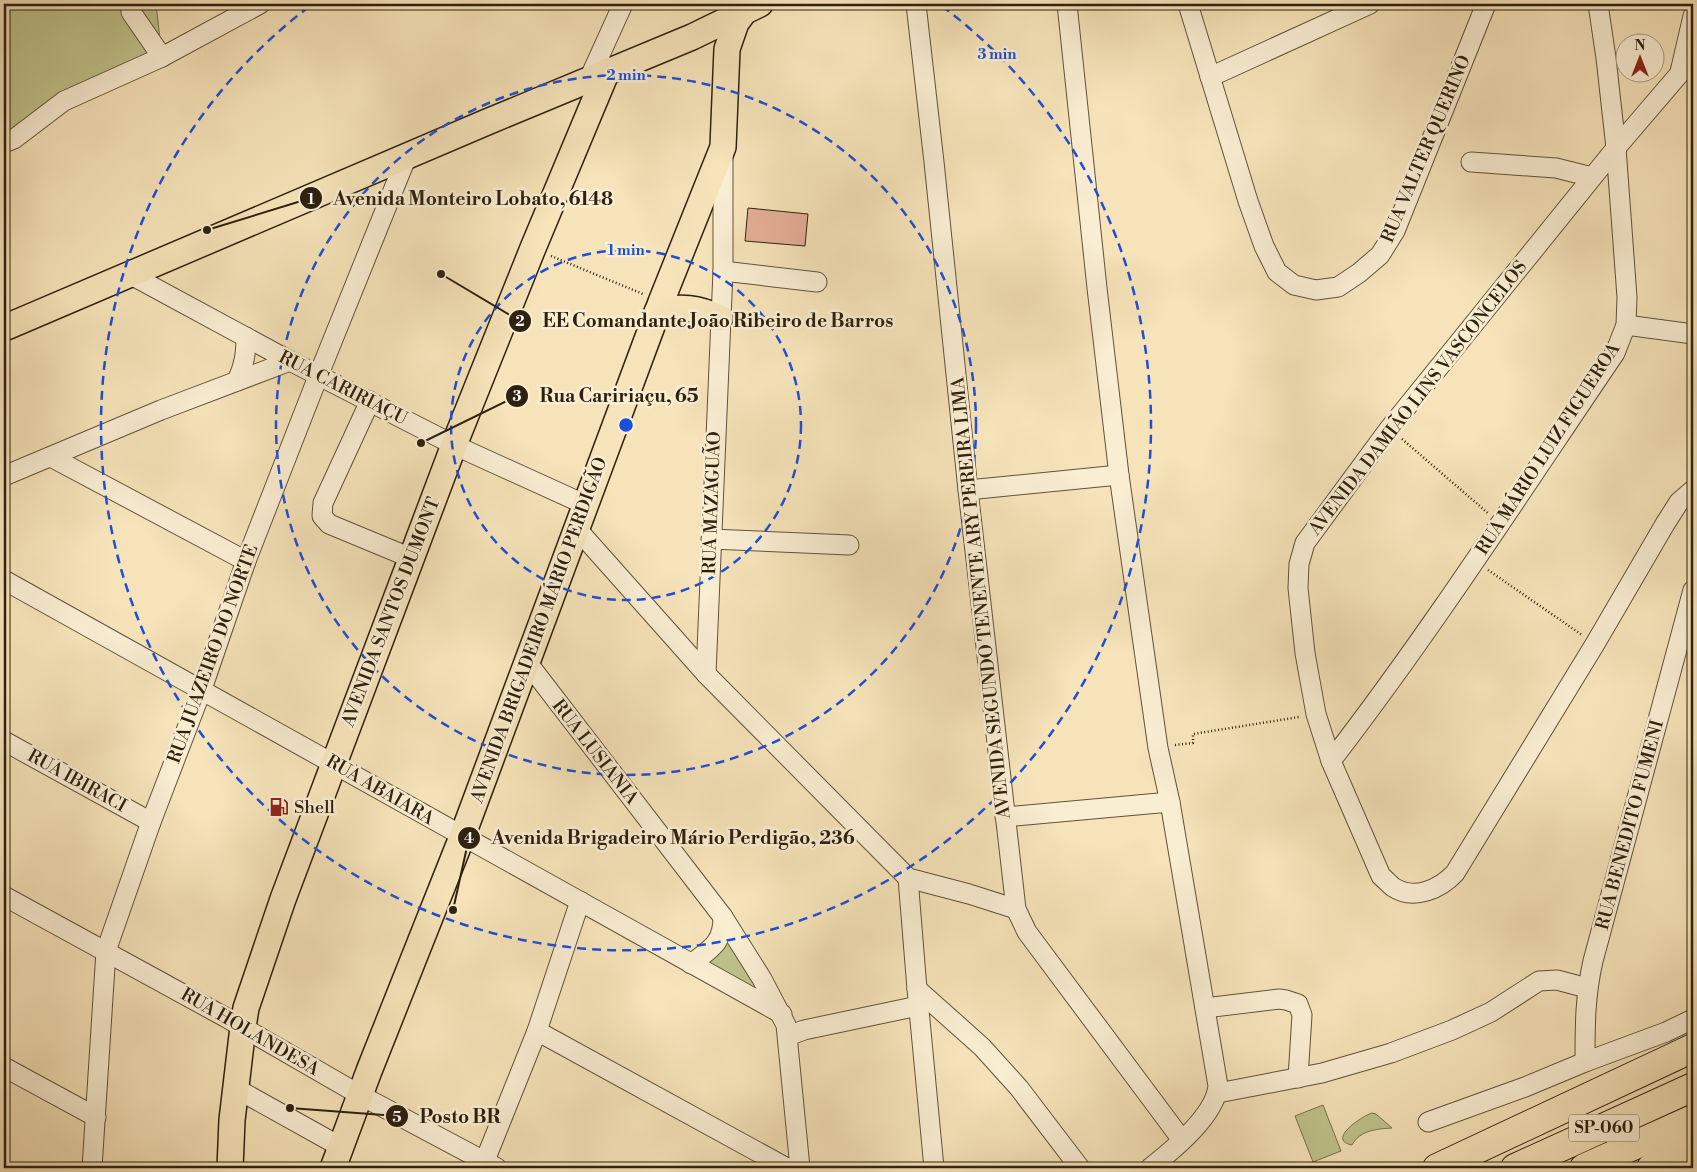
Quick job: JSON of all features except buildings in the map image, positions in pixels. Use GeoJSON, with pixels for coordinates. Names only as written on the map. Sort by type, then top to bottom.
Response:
{"type":"FeatureCollection","features":[{"type":"Feature","properties":{"kind":"highway"},"geometry":{"type":"LineString","coordinates":[[1436,1168],[1693,1048]]}},
{"type":"Feature","properties":{"kind":"highway"},"geometry":{"type":"LineString","coordinates":[[1500,1138],[1672,1074],[1693,1069]]}},
{"type":"Feature","properties":{"kind":"highway","name":"SP-060"},"geometry":{"type":"LineString","coordinates":[[1515,1168],[1693,1087]]}},
{"type":"Feature","properties":{"kind":"highway","name":"SP-060"},"geometry":{"type":"LineString","coordinates":[[1584,1168],[1693,1119]]}},
{"type":"Feature","properties":{"kind":"highway"},"geometry":{"type":"LineString","coordinates":[[1650,1168],[1693,1149]]}},
{"type":"Feature","properties":{"kind":"main road"},"geometry":{"type":"LineString","coordinates":[[4,328],[598,75],[692,37],[752,8]]}},
{"type":"Feature","properties":{"kind":"main road","name":"RUA MAZAGUÃO"},"geometry":{"type":"LineString","coordinates":[[723,147],[725,63],[730,36],[736,23],[752,8]]}},
{"type":"Feature","properties":{"kind":"main road"},"geometry":{"type":"LineString","coordinates":[[692,37],[710,42],[722,54],[725,63]]}},
{"type":"Feature","properties":{"kind":"main road","name":"AVENIDA SANTOS DUMONT"},"geometry":{"type":"LineString","coordinates":[[230,1168],[235,1088],[246,1008],[280,908],[333,764],[598,75]]}},
{"type":"Feature","properties":{"kind":"main road","name":"AVENIDA BRIGADEIRO MÁRIO PERDIGÃO"},"geometry":{"type":"LineString","coordinates":[[337,1158],[360,1094],[462,837],[659,307],[723,147]]}},
{"type":"Feature","properties":{"kind":"main road"},"geometry":{"type":"LineString","coordinates":[[659,307],[680,307],[706,312],[720,318]]}},
{"type":"Feature","properties":{"kind":"street"},"geometry":{"type":"LineString","coordinates":[[131,4],[131,12],[162,58]]}},
{"type":"Feature","properties":{"kind":"street"},"geometry":{"type":"LineString","coordinates":[[4,143],[14,139],[64,101],[162,58],[260,4]]}},
{"type":"Feature","properties":{"kind":"street"},"geometry":{"type":"LineString","coordinates":[[598,75],[623,4]]}},
{"type":"Feature","properties":{"kind":"street","name":"AVENIDA SEGUNDO TENENTE ARY PEREIRA LIMA"},"geometry":{"type":"LineString","coordinates":[[916,4],[968,490],[1016,910],[1026,932],[1182,1140]]}},
{"type":"Feature","properties":{"kind":"street"},"geometry":{"type":"LineString","coordinates":[[1067,4],[1119,474],[1158,748],[1170,802],[1217,1075],[1218,1093],[1199,1123],[1150,1168]]}},
{"type":"Feature","properties":{"kind":"street","name":"RUA VALTER QUERINO"},"geometry":{"type":"LineString","coordinates":[[1188,4],[1248,201],[1264,246],[1278,272],[1294,285],[1316,290],[1338,287],[1359,272],[1380,255],[1395,231],[1486,4]]}},
{"type":"Feature","properties":{"kind":"street"},"geometry":{"type":"LineString","coordinates":[[1210,77],[1370,4]]}},
{"type":"Feature","properties":{"kind":"street","name":"RUA MÁRIO LUIZ FIGUEROA"},"geometry":{"type":"LineString","coordinates":[[1331,761],[1362,721],[1500,523],[1615,353],[1626,325],[1627,298],[1616,148],[1598,4]]}},
{"type":"Feature","properties":{"kind":"street"},"geometry":{"type":"LineString","coordinates":[[1680,76],[1693,16]]}},
{"type":"Feature","properties":{"kind":"street","name":"AVENIDA DAMIÃO LINS VASCONCELOS"},"geometry":{"type":"LineString","coordinates":[[1693,58],[1680,76],[1592,177],[1389,429],[1305,542],[1299,564],[1298,588],[1305,653],[1316,714],[1331,761],[1381,876],[1393,887],[1406,892],[1433,889],[1445,884],[1461,864],[1595,644],[1678,502],[1693,490]]}},
{"type":"Feature","properties":{"kind":"street","name":"RUA MAZAGUÃO"},"geometry":{"type":"LineString","coordinates":[[706,674],[723,271],[723,147]]}},
{"type":"Feature","properties":{"kind":"street","name":"RUA JUAZEIRO DO NORTE"},"geometry":{"type":"LineString","coordinates":[[92,1168],[106,951],[151,822],[202,689],[246,561],[407,156]]}},
{"type":"Feature","properties":{"kind":"street"},"geometry":{"type":"LineString","coordinates":[[1471,162],[1556,168],[1592,177]]}},
{"type":"Feature","properties":{"kind":"street"},"geometry":{"type":"LineString","coordinates":[[723,271],[817,282]]}},
{"type":"Feature","properties":{"kind":"street","name":"RUA CARIRIAÇU"},"geometry":{"type":"LineString","coordinates":[[131,275],[290,361],[319,374],[454,446],[586,505]]}},
{"type":"Feature","properties":{"kind":"street"},"geometry":{"type":"LineString","coordinates":[[1626,325],[1693,334]]}},
{"type":"Feature","properties":{"kind":"street"},"geometry":{"type":"LineString","coordinates":[[237,381],[246,358],[246,337]]}},
{"type":"Feature","properties":{"kind":"street"},"geometry":{"type":"LineString","coordinates":[[4,476],[290,361]]}},
{"type":"Feature","properties":{"kind":"street"},"geometry":{"type":"LineString","coordinates":[[370,401],[323,503],[322,516],[329,524],[411,558]]}},
{"type":"Feature","properties":{"kind":"street"},"geometry":{"type":"LineString","coordinates":[[86,442],[85,461],[88,471],[94,480]]}},
{"type":"Feature","properties":{"kind":"street"},"geometry":{"type":"LineString","coordinates":[[51,457],[246,561]]}},
{"type":"Feature","properties":{"kind":"street"},"geometry":{"type":"LineString","coordinates":[[968,490],[1119,474]]}},
{"type":"Feature","properties":{"kind":"street"},"geometry":{"type":"LineString","coordinates":[[577,529],[706,674],[908,878],[969,894],[1016,910]]}},
{"type":"Feature","properties":{"kind":"street"},"geometry":{"type":"LineString","coordinates":[[711,539],[849,545]]}},
{"type":"Feature","properties":{"kind":"street","name":"RUA ABAIARA"},"geometry":{"type":"LineString","coordinates":[[4,580],[782,1014]]}},
{"type":"Feature","properties":{"kind":"street","name":"RUA BENEDITO FUMENI"},"geometry":{"type":"LineString","coordinates":[[1585,1062],[1584,1010],[1587,988],[1693,590]]}},
{"type":"Feature","properties":{"kind":"street","name":"RUA LUSIANIA"},"geometry":{"type":"LineString","coordinates":[[527,662],[723,917],[782,1014],[788,1036],[800,1168]]}},
{"type":"Feature","properties":{"kind":"street","name":"RUA IBIRACI"},"geometry":{"type":"LineString","coordinates":[[4,741],[151,822]]}},
{"type":"Feature","properties":{"kind":"street"},"geometry":{"type":"LineString","coordinates":[[1005,817],[1170,802]]}},
{"type":"Feature","properties":{"kind":"street"},"geometry":{"type":"LineString","coordinates":[[908,878],[917,998],[934,1168]]}},
{"type":"Feature","properties":{"kind":"street","name":"RUA HOLANDESA"},"geometry":{"type":"LineString","coordinates":[[4,896],[243,1027],[488,1166]]}},
{"type":"Feature","properties":{"kind":"street"},"geometry":{"type":"LineString","coordinates":[[488,1166],[537,1031],[580,901]]}},
{"type":"Feature","properties":{"kind":"street"},"geometry":{"type":"LineString","coordinates":[[691,964],[715,946],[723,926],[723,917]]}},
{"type":"Feature","properties":{"kind":"street"},"geometry":{"type":"LineString","coordinates":[[1218,1093],[1322,1073],[1390,1053],[1452,1030],[1491,1012],[1539,981],[1557,980],[1587,988]]}},
{"type":"Feature","properties":{"kind":"street"},"geometry":{"type":"LineString","coordinates":[[788,1036],[917,998]]}},
{"type":"Feature","properties":{"kind":"street"},"geometry":{"type":"LineString","coordinates":[[917,998],[982,1047],[1019,1088],[1080,1168]]}},
{"type":"Feature","properties":{"kind":"street"},"geometry":{"type":"LineString","coordinates":[[1205,1008],[1279,999],[1298,1004],[1302,1015],[1298,1078]]}},
{"type":"Feature","properties":{"kind":"street"},"geometry":{"type":"LineString","coordinates":[[1428,1122],[1525,1087],[1666,1032],[1693,1019]]}},
{"type":"Feature","properties":{"kind":"street"},"geometry":{"type":"LineString","coordinates":[[537,1031],[787,1168]]}},
{"type":"Feature","properties":{"kind":"street"},"geometry":{"type":"LineString","coordinates":[[4,1066],[96,1117]]}},
{"type":"Feature","properties":{"kind":"street"},"geometry":{"type":"LineString","coordinates":[[235,1088],[337,1158]]}},
{"type":"Feature","properties":{"kind":"path"},"geometry":{"type":"LineString","coordinates":[[533,248],[659,307]]}},
{"type":"Feature","properties":{"kind":"path"},"geometry":{"type":"LineString","coordinates":[[1389,429],[1500,523]]}},
{"type":"Feature","properties":{"kind":"path"},"geometry":{"type":"LineString","coordinates":[[1474,560],[1595,644]]}},
{"type":"Feature","properties":{"kind":"path"},"geometry":{"type":"LineString","coordinates":[[1158,748],[1193,743],[1194,734],[1316,714]]}},
{"type":"Feature","properties":{"kind":"green space"},"geometry":{"type":"Polygon","coordinates":[[[4,4],[156,4],[162,57],[4,135],[4,4]]]}},
{"type":"Feature","properties":{"kind":"green space"},"geometry":{"type":"Polygon","coordinates":[[[726,929],[764,999],[696,962],[726,929]]]}},
{"type":"Feature","properties":{"kind":"green space"},"geometry":{"type":"Polygon","coordinates":[[[1323,1105],[1341,1151],[1313,1162],[1295,1116],[1323,1105]]]}},
{"type":"Feature","properties":{"kind":"green space"},"geometry":{"type":"Polygon","coordinates":[[[1372,1113],[1376,1114],[1392,1128],[1364,1133],[1352,1145],[1345,1142],[1343,1138],[1344,1133],[1348,1128],[1372,1113]]]}},
{"type":"Feature","properties":{"kind":"place","name":"Avenida Monteiro Lobato, 6148"},"geometry":{"type":"Point","coordinates":[207,230]}},
{"type":"Feature","properties":{"kind":"place","name":"EE Comandante João Ribeiro de Barros"},"geometry":{"type":"Point","coordinates":[441,274]}},
{"type":"Feature","properties":{"kind":"place","name":"Rua Caririaçu, 65"},"geometry":{"type":"Point","coordinates":[421,443]}},
{"type":"Feature","properties":{"kind":"place","name":"Shell"},"geometry":{"type":"Point","coordinates":[279,807]}},
{"type":"Feature","properties":{"kind":"place","name":"Avenida Brigadeiro Mário Perdigão, 236"},"geometry":{"type":"Point","coordinates":[453,910]}},
{"type":"Feature","properties":{"kind":"place","name":"Posto BR"},"geometry":{"type":"Point","coordinates":[290,1108]}}]}
